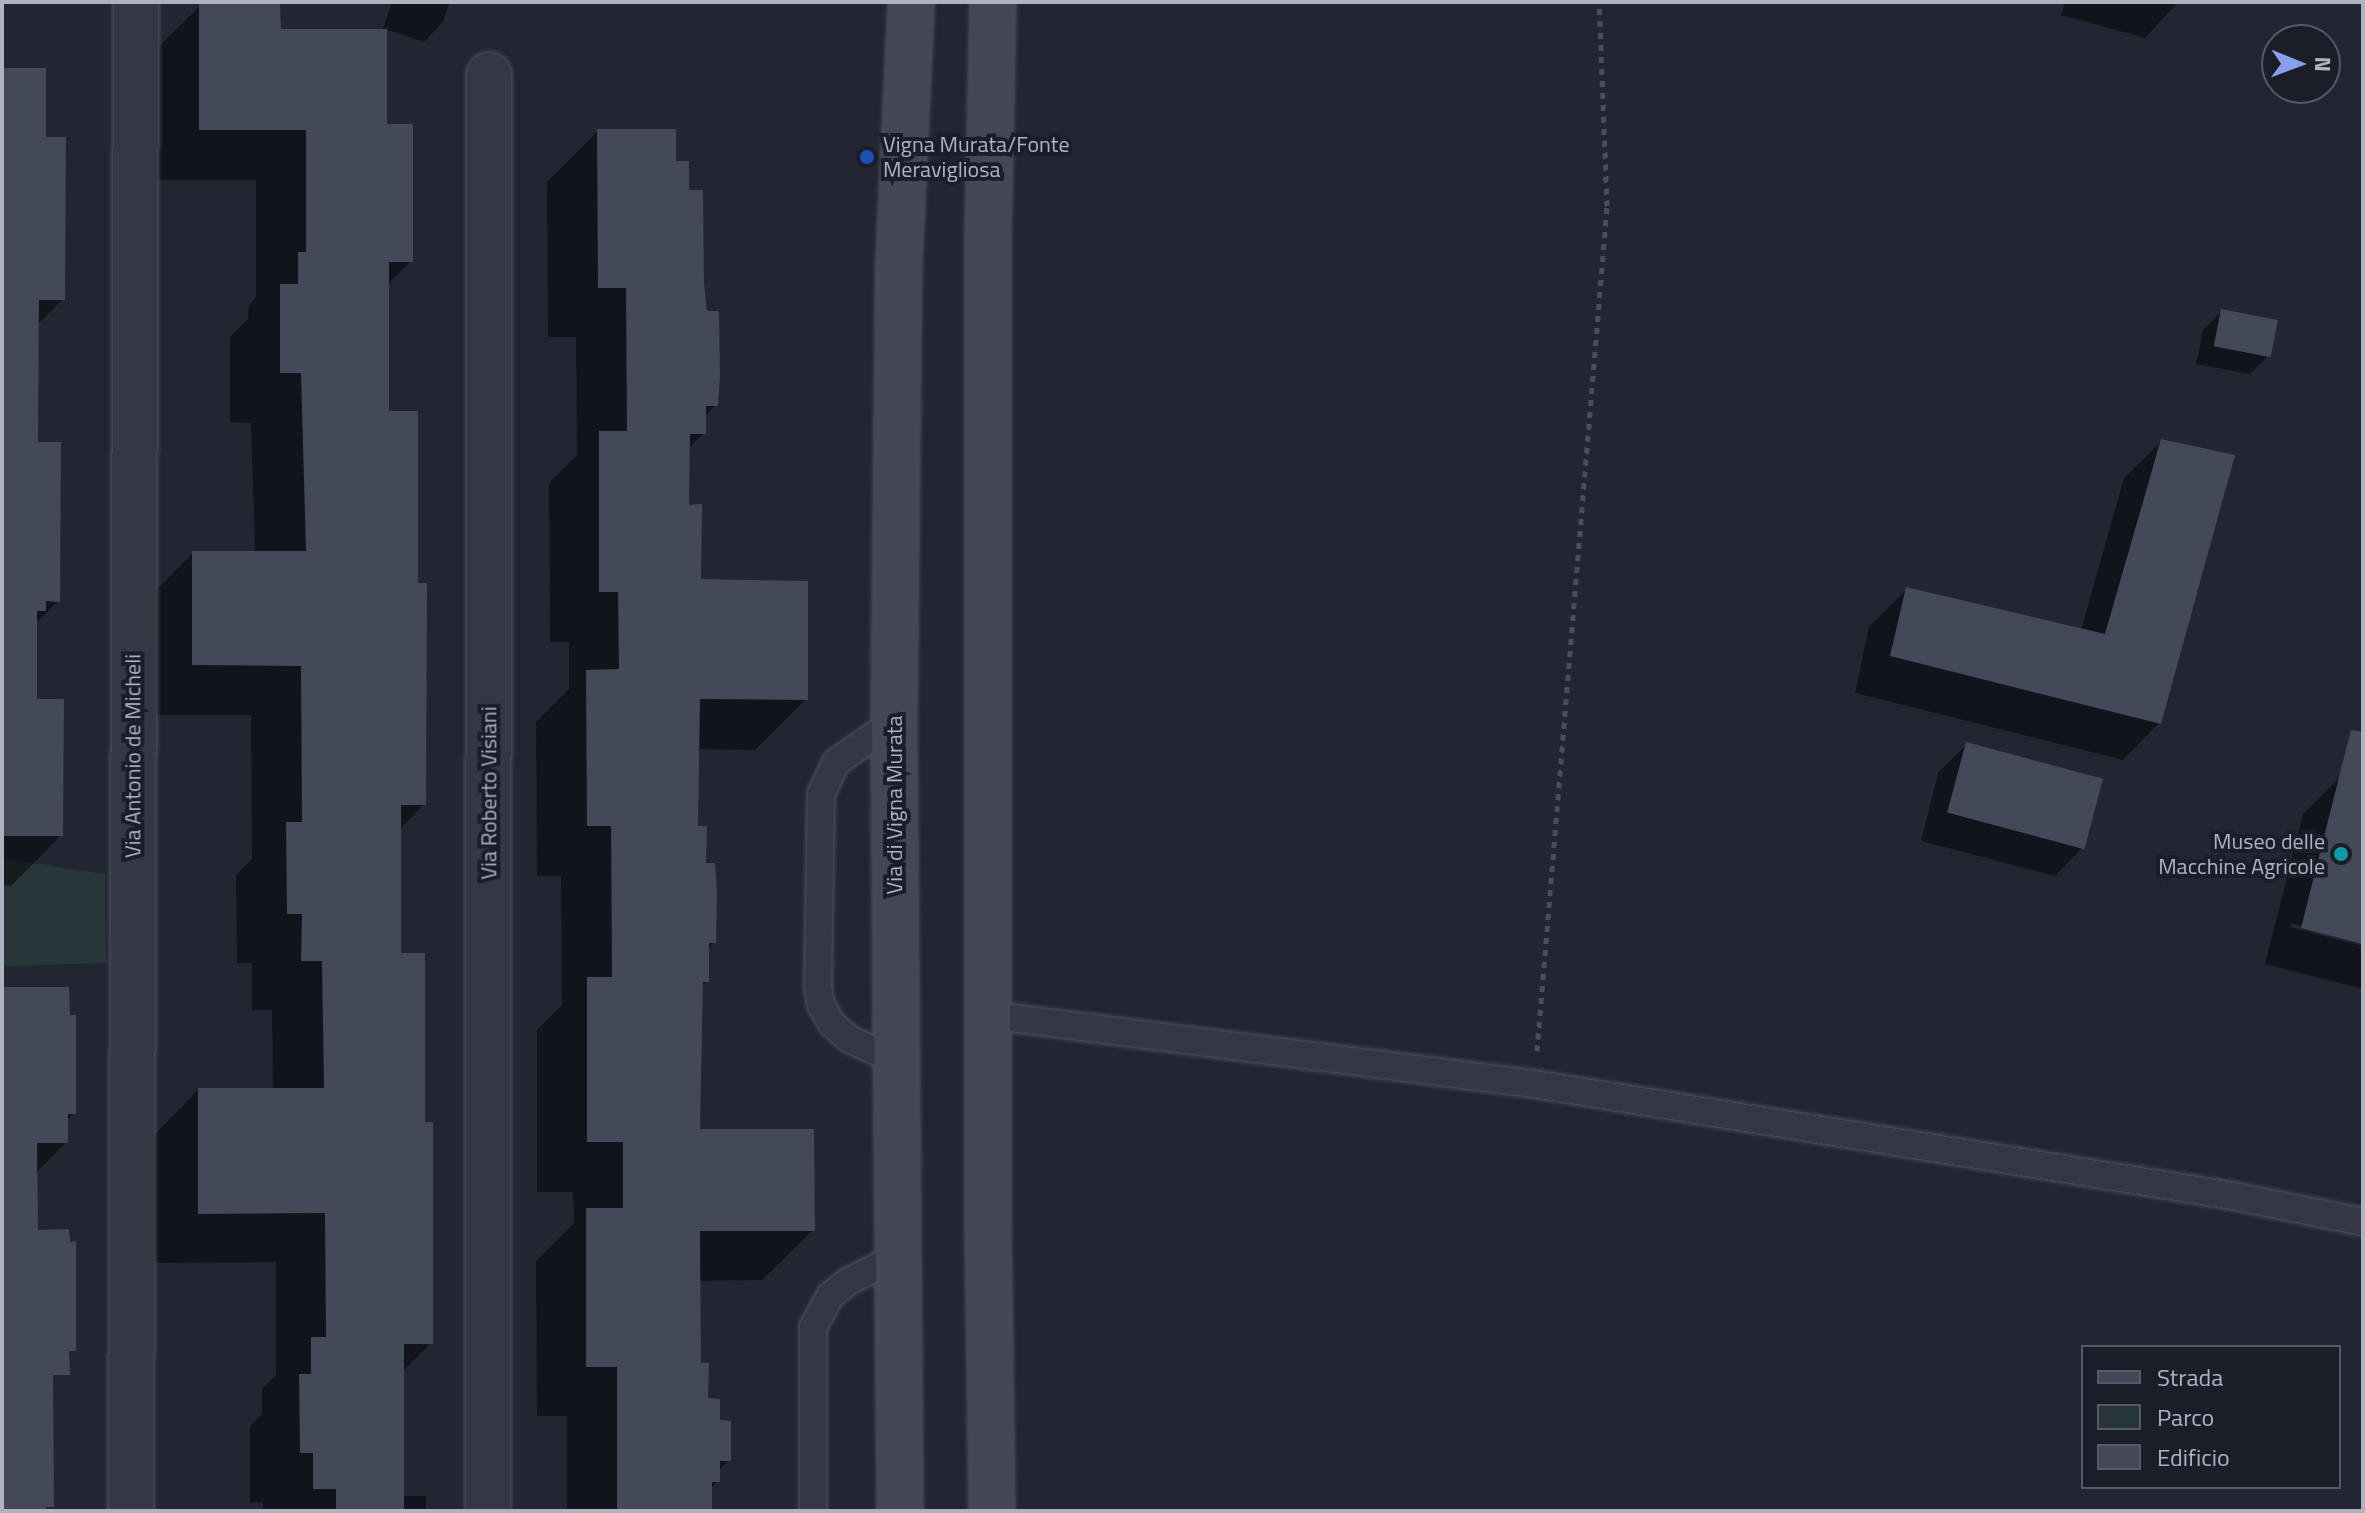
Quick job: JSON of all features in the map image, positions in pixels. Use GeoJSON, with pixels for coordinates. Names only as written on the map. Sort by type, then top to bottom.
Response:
{"type":"FeatureCollection","features":[{"type":"Feature","properties":{"kind":"main road","name":"Via di Vigna Murata"},"geometry":{"type":"LineString","coordinates":[[900,1511],[894,722],[904,99],[911,2]]}},
{"type":"Feature","properties":{"kind":"main road"},"geometry":{"type":"LineString","coordinates":[[992,1511],[988,1015],[989,129],[993,2]]}},
{"type":"Feature","properties":{"kind":"street","name":"Via Antonio de Micheli"},"geometry":{"type":"LineString","coordinates":[[131,1511],[136,2]]}},
{"type":"Feature","properties":{"kind":"street","name":"Via di Vigna Murata"},"geometry":{"type":"LineString","coordinates":[[898,2],[904,99]]}},
{"type":"Feature","properties":{"kind":"street"},"geometry":{"type":"LineString","coordinates":[[989,129],[1013,2]]}},
{"type":"Feature","properties":{"kind":"street","name":"Via Roberto Visiani"},"geometry":{"type":"LineString","coordinates":[[488,1511],[489,75]]}},
{"type":"Feature","properties":{"kind":"lane"},"geometry":{"type":"LineString","coordinates":[[894,722],[836,762],[821,794],[818,987],[821,1005],[832,1024],[849,1039],[895,1060]]}},
{"type":"Feature","properties":{"kind":"lane"},"geometry":{"type":"LineString","coordinates":[[988,1015],[1534,1084],[2233,1196],[2363,1222]]}},
{"type":"Feature","properties":{"kind":"lane"},"geometry":{"type":"LineString","coordinates":[[813,1511],[813,1327],[831,1295],[849,1281],[897,1257]]}},
{"type":"Feature","properties":{"kind":"path"},"geometry":{"type":"LineString","coordinates":[[1534,1084],[1607,206],[1599,2]]}},
{"type":"Feature","properties":{"kind":"green space"},"geometry":{"type":"Polygon","coordinates":[[[2,858],[105,874],[106,963],[2,966],[2,858]]]}},
{"type":"Feature","properties":{"kind":"building"},"geometry":{"type":"Polygon","coordinates":[[[199,4],[280,4],[281,29],[387,29],[387,124],[413,124],[413,262],[389,262],[389,411],[418,411],[418,583],[427,583],[426,805],[401,805],[401,953],[425,953],[425,1122],[433,1122],[433,1344],[404,1344],[404,1511],[336,1511],[336,1489],[313,1489],[313,1453],[300,1453],[299,1374],[311,1374],[311,1337],[326,1337],[325,1213],[198,1214],[198,1088],[324,1088],[322,961],[301,961],[302,914],[287,914],[286,822],[302,822],[301,666],[192,665],[192,551],[306,551],[301,373],[280,373],[280,284],[298,284],[298,252],[306,252],[306,130],[199,130],[199,4]]]}},
{"type":"Feature","properties":{"kind":"building"},"geometry":{"type":"Polygon","coordinates":[[[2,68],[46,68],[46,137],[66,137],[65,300],[39,300],[38,442],[61,442],[60,602],[46,601],[46,611],[37,611],[37,699],[64,699],[63,836],[2,836],[2,68]]]}},
{"type":"Feature","properties":{"kind":"building"},"geometry":{"type":"Polygon","coordinates":[[[597,129],[676,129],[676,161],[689,161],[689,190],[703,190],[704,283],[707,311],[719,311],[720,375],[718,406],[706,406],[706,434],[690,434],[689,505],[702,504],[701,579],[808,581],[808,700],[700,699],[698,826],[707,826],[706,863],[715,863],[717,892],[716,943],[709,943],[709,982],[703,982],[700,1129],[814,1129],[815,1231],[700,1231],[701,1363],[709,1363],[708,1398],[720,1399],[720,1420],[731,1421],[731,1461],[720,1461],[720,1482],[712,1482],[712,1511],[617,1511],[617,1367],[586,1367],[586,1208],[623,1208],[623,1142],[587,1142],[587,977],[612,977],[611,826],[587,826],[586,670],[619,669],[618,592],[599,592],[599,431],[627,431],[626,288],[598,288],[597,129]]]}},
{"type":"Feature","properties":{"kind":"building"},"geometry":{"type":"Polygon","coordinates":[[[2221,309],[2278,320],[2271,357],[2214,346],[2221,309]]]}},
{"type":"Feature","properties":{"kind":"building"},"geometry":{"type":"Polygon","coordinates":[[[2161,439],[2235,455],[2161,724],[1890,656],[1906,587],[2105,634],[2161,439]]]}},
{"type":"Feature","properties":{"kind":"building","name":"Museo delle Macchine Agricole"},"geometry":{"type":"Polygon","coordinates":[[[2351,730],[2363,732],[2363,944],[2301,928],[2351,730]]]}},
{"type":"Feature","properties":{"kind":"building"},"geometry":{"type":"Polygon","coordinates":[[[1966,742],[2103,779],[2084,849],[1947,813],[1966,742]]]}},
{"type":"Feature","properties":{"kind":"building"},"geometry":{"type":"Polygon","coordinates":[[[2,987],[69,987],[70,1015],[76,1015],[76,1114],[68,1114],[68,1143],[37,1143],[38,1230],[69,1229],[70,1242],[76,1241],[76,1351],[69,1351],[70,1375],[53,1375],[54,1507],[46,1507],[46,1511],[2,1511],[2,987]]]}},
{"type":"Feature","properties":{"kind":"place","name":"Vigna Murata/Fonte Meravigliosa"},"geometry":{"type":"Point","coordinates":[867,157]}},
{"type":"Feature","properties":{"kind":"place","name":"Museo delle Macchine Agricole"},"geometry":{"type":"Point","coordinates":[2341,854]}}]}
